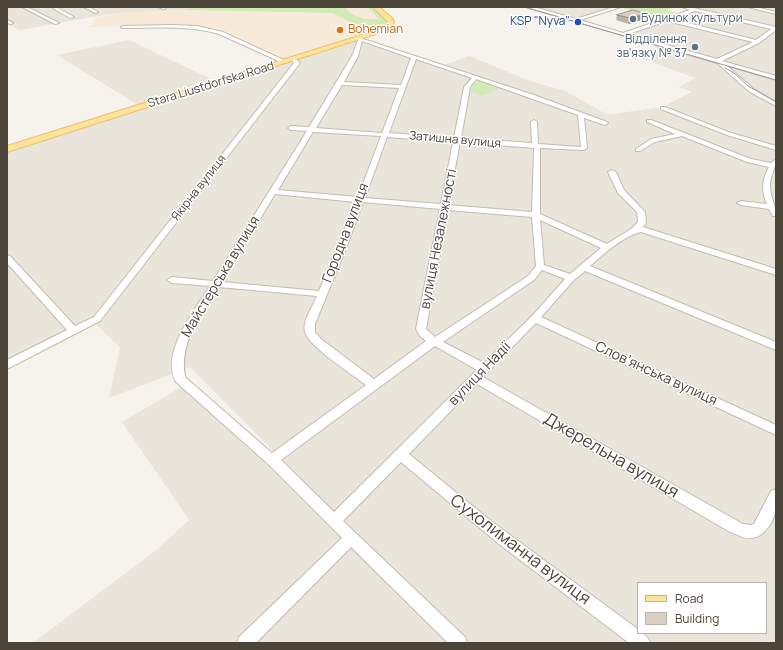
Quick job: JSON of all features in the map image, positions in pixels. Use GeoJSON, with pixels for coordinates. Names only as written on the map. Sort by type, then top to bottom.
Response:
{"type":"FeatureCollection","features":[{"type":"Feature","properties":{"kind":"main road","name":"Stara Liustdorfska Road"},"geometry":{"type":"LineString","coordinates":[[7,148],[358,39],[390,25],[390,19],[376,7]]}},
{"type":"Feature","properties":{"kind":"street"},"geometry":{"type":"LineString","coordinates":[[24,7],[57,23]]}},
{"type":"Feature","properties":{"kind":"street"},"geometry":{"type":"LineString","coordinates":[[52,7],[72,17]]}},
{"type":"Feature","properties":{"kind":"street"},"geometry":{"type":"LineString","coordinates":[[86,7],[96,12]]}},
{"type":"Feature","properties":{"kind":"street"},"geometry":{"type":"LineString","coordinates":[[529,7],[776,78]]}},
{"type":"Feature","properties":{"kind":"street"},"geometry":{"type":"LineString","coordinates":[[578,20],[597,12],[618,7]]}},
{"type":"Feature","properties":{"kind":"street"},"geometry":{"type":"LineString","coordinates":[[684,7],[775,28]]}},
{"type":"Feature","properties":{"kind":"street"},"geometry":{"type":"LineString","coordinates":[[624,34],[702,7]]}},
{"type":"Feature","properties":{"kind":"street"},"geometry":{"type":"LineString","coordinates":[[750,7],[776,13]]}},
{"type":"Feature","properties":{"kind":"street"},"geometry":{"type":"LineString","coordinates":[[666,19],[757,42]]}},
{"type":"Feature","properties":{"kind":"street"},"geometry":{"type":"LineString","coordinates":[[123,27],[187,27],[210,30],[289,60]]}},
{"type":"Feature","properties":{"kind":"street"},"geometry":{"type":"LineString","coordinates":[[718,61],[757,42],[775,28]]}},
{"type":"Feature","properties":{"kind":"street"},"geometry":{"type":"LineString","coordinates":[[358,39],[581,113],[605,123]]}},
{"type":"Feature","properties":{"kind":"street","name":"Майстерська вулиця"},"geometry":{"type":"LineString","coordinates":[[358,39],[355,56],[340,83],[184,336],[177,358],[180,379],[272,460],[459,643]]}},
{"type":"Feature","properties":{"kind":"street","name":"Городна вулиця"},"geometry":{"type":"LineString","coordinates":[[373,384],[312,337],[310,332],[310,324],[343,246],[414,57]]}},
{"type":"Feature","properties":{"kind":"street","name":"Якірна вулиця"},"geometry":{"type":"LineString","coordinates":[[74,331],[97,319],[297,63],[289,60]]}},
{"type":"Feature","properties":{"kind":"street"},"geometry":{"type":"LineString","coordinates":[[718,61],[748,88],[776,104]]}},
{"type":"Feature","properties":{"kind":"street","name":"вулиця Незалежності"},"geometry":{"type":"LineString","coordinates":[[475,77],[467,87],[421,329],[426,336],[434,342],[485,369]]}},
{"type":"Feature","properties":{"kind":"street"},"geometry":{"type":"LineString","coordinates":[[340,83],[403,87]]}},
{"type":"Feature","properties":{"kind":"street"},"geometry":{"type":"LineString","coordinates":[[663,108],[729,134],[776,148]]}},
{"type":"Feature","properties":{"kind":"street","name":"Затишна вулиця"},"geometry":{"type":"LineString","coordinates":[[291,128],[583,149],[581,113]]}},
{"type":"Feature","properties":{"kind":"street"},"geometry":{"type":"LineString","coordinates":[[649,121],[749,161],[775,164],[766,178],[767,192],[775,210]]}},
{"type":"Feature","properties":{"kind":"street"},"geometry":{"type":"LineString","coordinates":[[272,460],[373,384],[531,278],[540,266],[536,215],[536,146],[534,122]]}},
{"type":"Feature","properties":{"kind":"street"},"geometry":{"type":"LineString","coordinates":[[638,150],[653,140],[684,134]]}},
{"type":"Feature","properties":{"kind":"street"},"geometry":{"type":"LineString","coordinates":[[612,172],[621,191],[641,212],[642,223],[633,231]]}},
{"type":"Feature","properties":{"kind":"street"},"geometry":{"type":"LineString","coordinates":[[766,178],[776,181]]}},
{"type":"Feature","properties":{"kind":"street"},"geometry":{"type":"LineString","coordinates":[[273,192],[536,215],[607,247]]}},
{"type":"Feature","properties":{"kind":"street"},"geometry":{"type":"LineString","coordinates":[[741,203],[775,210]]}},
{"type":"Feature","properties":{"kind":"street"},"geometry":{"type":"LineString","coordinates":[[633,231],[648,230],[776,272]]}},
{"type":"Feature","properties":{"kind":"street","name":"вулиця Надії"},"geometry":{"type":"LineString","coordinates":[[334,521],[535,318],[571,278],[607,247],[633,231]]}},
{"type":"Feature","properties":{"kind":"street"},"geometry":{"type":"LineString","coordinates":[[7,258],[74,331],[7,365]]}},
{"type":"Feature","properties":{"kind":"street"},"geometry":{"type":"LineString","coordinates":[[540,266],[571,278]]}},
{"type":"Feature","properties":{"kind":"street"},"geometry":{"type":"LineString","coordinates":[[584,267],[776,346]]}},
{"type":"Feature","properties":{"kind":"street"},"geometry":{"type":"LineString","coordinates":[[172,280],[323,294]]}},
{"type":"Feature","properties":{"kind":"street","name":"Словʼянська вулиця"},"geometry":{"type":"LineString","coordinates":[[535,318],[776,430]]}},
{"type":"Feature","properties":{"kind":"street","name":"Джерельна вулиця"},"geometry":{"type":"LineString","coordinates":[[476,378],[735,527],[746,531],[755,531],[760,527],[776,495]]}},
{"type":"Feature","properties":{"kind":"street","name":"Сухолиманна вулиця"},"geometry":{"type":"LineString","coordinates":[[400,454],[428,479],[522,553],[642,643]]}},
{"type":"Feature","properties":{"kind":"street"},"geometry":{"type":"LineString","coordinates":[[245,643],[351,538]]}},
{"type":"Feature","properties":{"kind":"shaded area"},"geometry":{"type":"Polygon","coordinates":[[[7,7],[198,7],[184,10],[116,13],[20,30],[7,24],[7,7]]]}},
{"type":"Feature","properties":{"kind":"shaded area"},"geometry":{"type":"Polygon","coordinates":[[[345,7],[367,7],[379,19],[368,20],[351,15],[345,7]]]}},
{"type":"Feature","properties":{"kind":"shaded area"},"geometry":{"type":"Polygon","coordinates":[[[535,7],[616,7],[597,11],[578,19],[535,7]]]}},
{"type":"Feature","properties":{"kind":"shaded area"},"geometry":{"type":"Polygon","coordinates":[[[682,7],[776,7],[776,77],[627,33],[693,10],[682,7]]]}},
{"type":"Feature","properties":{"kind":"shaded area"},"geometry":{"type":"Polygon","coordinates":[[[184,10],[332,13],[371,32],[285,59],[225,31],[201,27],[86,27],[93,24],[94,19],[116,13],[184,10]]]}},
{"type":"Feature","properties":{"kind":"shaded area"},"geometry":{"type":"Polygon","coordinates":[[[129,40],[211,79],[138,105],[57,55],[129,40]]]}},
{"type":"Feature","properties":{"kind":"shaded area"},"geometry":{"type":"Polygon","coordinates":[[[354,42],[367,43],[439,67],[469,56],[530,81],[565,91],[606,114],[662,107],[692,92],[679,87],[695,78],[641,58],[646,55],[641,54],[658,46],[776,80],[776,157],[772,161],[776,159],[776,643],[468,643],[348,526],[190,367],[109,398],[120,347],[89,318],[7,360],[7,151],[354,42]]]}},
{"type":"Feature","properties":{"kind":"shaded area"},"geometry":{"type":"Polygon","coordinates":[[[185,385],[449,643],[33,643],[155,551],[189,520],[122,422],[185,385]]]}},
{"type":"Feature","properties":{"kind":"shaded area"},"geometry":{"type":"Polygon","coordinates":[[[306,479],[333,505],[324,506],[300,483],[306,479]]]}},
{"type":"Feature","properties":{"kind":"green space"},"geometry":{"type":"Polygon","coordinates":[[[198,7],[345,7],[352,14],[360,18],[379,19],[367,7],[372,7],[389,21],[388,24],[371,32],[332,13],[184,10],[198,7]]]}},
{"type":"Feature","properties":{"kind":"green space"},"geometry":{"type":"Polygon","coordinates":[[[675,7],[666,10],[677,13],[663,18],[622,8],[675,7]]]}},
{"type":"Feature","properties":{"kind":"green space"},"geometry":{"type":"Polygon","coordinates":[[[481,80],[501,87],[483,96],[471,92],[473,84],[481,80]]]}},
{"type":"Feature","properties":{"kind":"building"},"geometry":{"type":"Polygon","coordinates":[[[633,10],[646,14],[630,18],[617,15],[633,10]]]}},
{"type":"Feature","properties":{"kind":"tram line"},"geometry":{"type":"LineString","coordinates":[[524,7],[776,80]]}},
{"type":"Feature","properties":{"kind":"tram line"},"geometry":{"type":"LineString","coordinates":[[725,68],[734,73],[748,86],[776,102]]}},
{"type":"Feature","properties":{"kind":"place","name":"Будинок культури"},"geometry":{"type":"Point","coordinates":[633,19]}},
{"type":"Feature","properties":{"kind":"place","name":"KSP \"Nyva\""},"geometry":{"type":"Point","coordinates":[578,22]}},
{"type":"Feature","properties":{"kind":"place","name":"Bohemian"},"geometry":{"type":"Point","coordinates":[340,30]}},
{"type":"Feature","properties":{"kind":"place","name":"Відділення зв'язку № 37"},"geometry":{"type":"Point","coordinates":[695,47]}}]}
